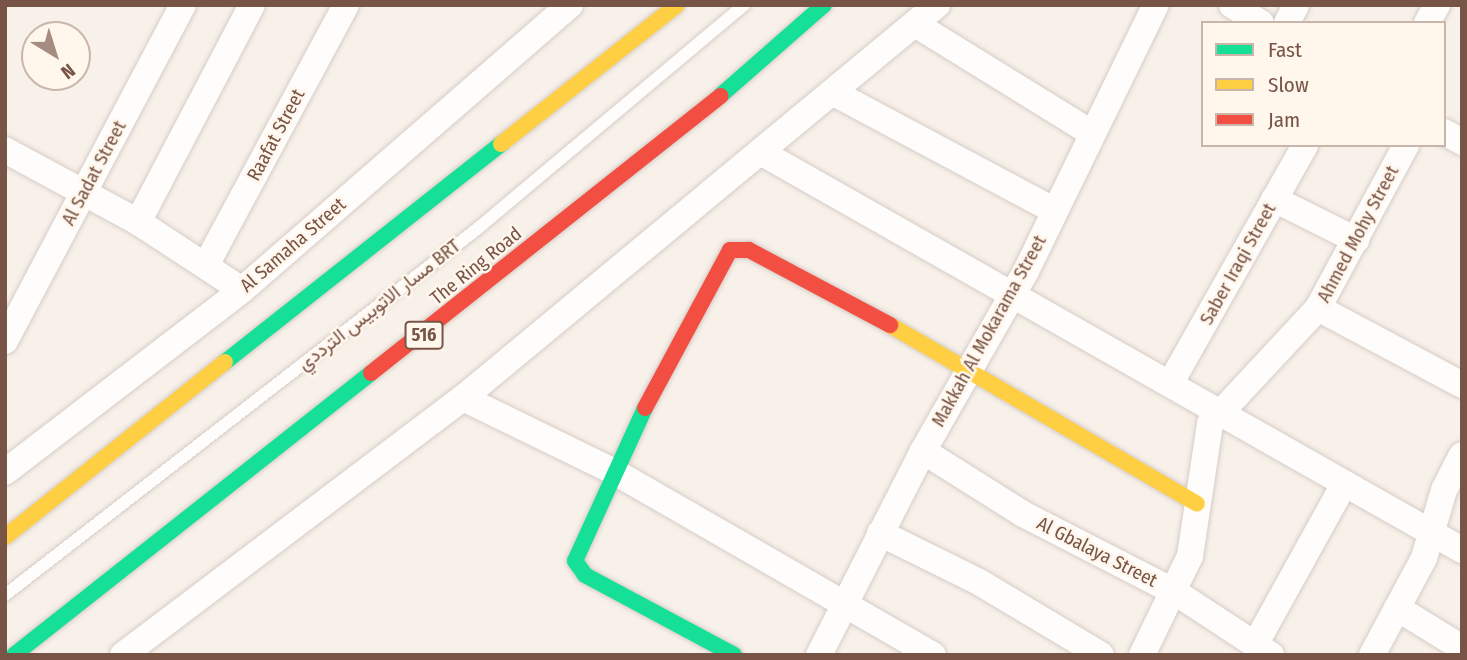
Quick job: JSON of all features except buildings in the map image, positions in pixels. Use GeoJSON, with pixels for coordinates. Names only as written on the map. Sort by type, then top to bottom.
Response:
{"type":"FeatureCollection","features":[{"type":"Feature","properties":{"kind":"main road"},"geometry":{"type":"LineString","coordinates":[[5,537],[677,5]]}},
{"type":"Feature","properties":{"kind":"main road","name":"The Ring Road"},"geometry":{"type":"LineString","coordinates":[[15,655],[661,145],[824,5]]}},
{"type":"Feature","properties":{"kind":"main road"},"geometry":{"type":"LineString","coordinates":[[734,655],[578,569],[576,554],[613,471],[718,263],[739,248],[969,367],[1197,504]]}},
{"type":"Feature","properties":{"kind":"street","name":"Al Sadat Street"},"geometry":{"type":"LineString","coordinates":[[5,341],[183,5]]}},
{"type":"Feature","properties":{"kind":"street"},"geometry":{"type":"LineString","coordinates":[[138,222],[252,5]]}},
{"type":"Feature","properties":{"kind":"street","name":"Raafat Street"},"geometry":{"type":"LineString","coordinates":[[206,265],[346,5]]}},
{"type":"Feature","properties":{"kind":"street","name":"Al Samaha Street"},"geometry":{"type":"LineString","coordinates":[[5,472],[242,290],[570,5]]}},
{"type":"Feature","properties":{"kind":"street"},"geometry":{"type":"LineString","coordinates":[[123,655],[463,398],[764,154],[937,5]]}},
{"type":"Feature","properties":{"kind":"street","name":"Makkah Al Mokarama Street"},"geometry":{"type":"LineString","coordinates":[[819,655],[923,451],[1013,293],[1090,132],[1156,5]]}},
{"type":"Feature","properties":{"kind":"street"},"geometry":{"type":"LineString","coordinates":[[1232,5],[1258,21]]}},
{"type":"Feature","properties":{"kind":"street"},"geometry":{"type":"LineString","coordinates":[[1288,21],[1296,5]]}},
{"type":"Feature","properties":{"kind":"street"},"geometry":{"type":"LineString","coordinates":[[1428,21],[1437,5]]}},
{"type":"Feature","properties":{"kind":"street"},"geometry":{"type":"LineString","coordinates":[[915,24],[1090,132]]}},
{"type":"Feature","properties":{"kind":"street"},"geometry":{"type":"LineString","coordinates":[[834,93],[1053,210]]}},
{"type":"Feature","properties":{"kind":"street"},"geometry":{"type":"LineString","coordinates":[[1446,133],[1462,142]]}},
{"type":"Feature","properties":{"kind":"street","name":"Saber Iraqi Street"},"geometry":{"type":"LineString","coordinates":[[1170,384],[1304,147]]}},
{"type":"Feature","properties":{"kind":"street","name":"Ahmed Mohy Street"},"geometry":{"type":"LineString","coordinates":[[1217,410],[1318,308],[1405,147]]}},
{"type":"Feature","properties":{"kind":"street"},"geometry":{"type":"LineString","coordinates":[[5,150],[138,222],[242,290]]}},
{"type":"Feature","properties":{"kind":"street"},"geometry":{"type":"LineString","coordinates":[[764,154],[1462,550]]}},
{"type":"Feature","properties":{"kind":"street"},"geometry":{"type":"LineString","coordinates":[[1275,199],[1356,240]]}},
{"type":"Feature","properties":{"kind":"street"},"geometry":{"type":"LineString","coordinates":[[1318,308],[1462,385]]}},
{"type":"Feature","properties":{"kind":"street"},"geometry":{"type":"LineString","coordinates":[[463,398],[613,471],[845,607],[933,655]]}},
{"type":"Feature","properties":{"kind":"street"},"geometry":{"type":"LineString","coordinates":[[1142,655],[1175,592],[1190,556],[1205,437],[1217,410]]}},
{"type":"Feature","properties":{"kind":"street","name":"Al Gbalaya Street"},"geometry":{"type":"LineString","coordinates":[[923,451],[1014,509],[1175,592],[1266,651]]}},
{"type":"Feature","properties":{"kind":"street"},"geometry":{"type":"LineString","coordinates":[[1372,655],[1433,533],[1444,490],[1462,456]]}},
{"type":"Feature","properties":{"kind":"street"},"geometry":{"type":"LineString","coordinates":[[1266,651],[1344,484]]}},
{"type":"Feature","properties":{"kind":"street"},"geometry":{"type":"LineString","coordinates":[[880,533],[979,582],[1101,655]]}},
{"type":"Feature","properties":{"kind":"street"},"geometry":{"type":"LineString","coordinates":[[1397,608],[1462,648]]}},
{"type":"Feature","properties":{"kind":"lane","name":"مسار الاتوبيس الترددي BRT"},"geometry":{"type":"LineString","coordinates":[[5,595],[477,229],[744,5]]}},
{"type":"Feature","properties":{"kind":"traffic: fast"},"geometry":{"type":"LineString","coordinates":[[720,96],[824,5]]}},
{"type":"Feature","properties":{"kind":"traffic: fast"},"geometry":{"type":"LineString","coordinates":[[225,362],[501,144]]}},
{"type":"Feature","properties":{"kind":"traffic: fast"},"geometry":{"type":"LineString","coordinates":[[14,655],[371,373]]}},
{"type":"Feature","properties":{"kind":"traffic: fast"},"geometry":{"type":"LineString","coordinates":[[645,408],[575,561],[585,575],[734,655]]}},
{"type":"Feature","properties":{"kind":"traffic: slow"},"geometry":{"type":"LineString","coordinates":[[501,144],[677,5]]}},
{"type":"Feature","properties":{"kind":"traffic: slow"},"geometry":{"type":"LineString","coordinates":[[890,325],[1197,504]]}},
{"type":"Feature","properties":{"kind":"traffic: slow"},"geometry":{"type":"LineString","coordinates":[[5,537],[225,362]]}},
{"type":"Feature","properties":{"kind":"traffic: jam"},"geometry":{"type":"LineString","coordinates":[[371,373],[720,96]]}},
{"type":"Feature","properties":{"kind":"traffic: jam"},"geometry":{"type":"LineString","coordinates":[[645,408],[730,250],[749,250],[890,325]]}}]}
